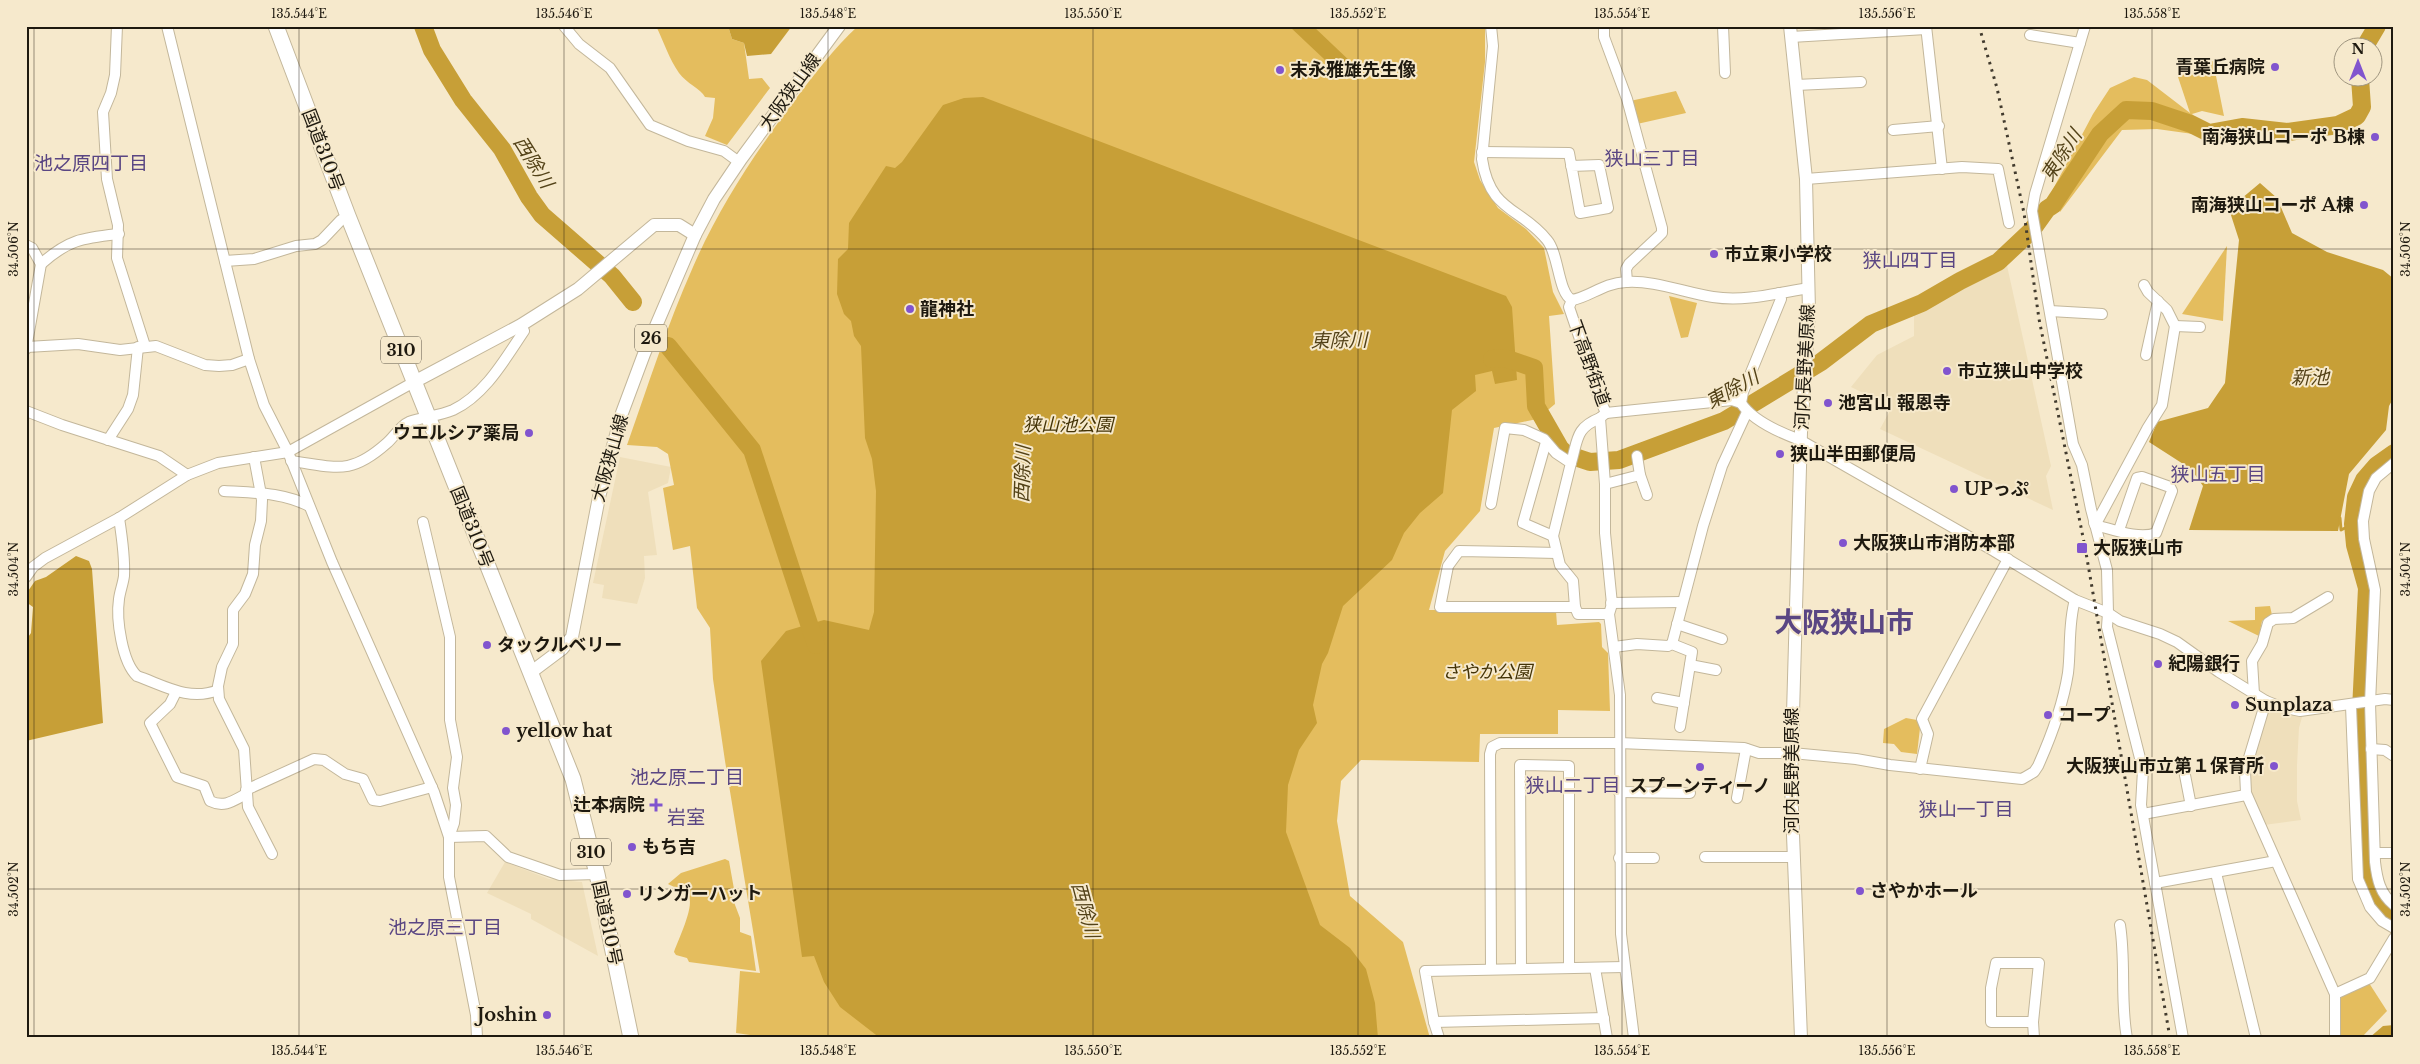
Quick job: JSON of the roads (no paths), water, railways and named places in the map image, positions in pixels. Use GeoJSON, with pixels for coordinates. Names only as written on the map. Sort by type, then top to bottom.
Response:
{"type":"FeatureCollection","features":[{"type":"Feature","properties":{"kind":"highway","name":"国道310号"},"geometry":{"type":"LineString","coordinates":[[276,26],[348,216],[573,778],[597,874],[631,1038]]}},
{"type":"Feature","properties":{"kind":"main road","name":"大阪狭山線"},"geometry":{"type":"LineString","coordinates":[[530,673],[562,649],[572,637],[599,497],[622,413],[644,354],[696,235],[714,199],[739,162],[839,26]]}},
{"type":"Feature","properties":{"kind":"main road","name":"河内長野美原線"},"geometry":{"type":"LineString","coordinates":[[1791,31],[1806,179],[1809,288],[1800,440],[1792,753],[1793,856],[1801,1038]]}},
{"type":"Feature","properties":{"kind":"main road"},"geometry":{"type":"LineString","coordinates":[[414,382],[521,325],[578,289],[654,225],[678,225],[696,235]]}},
{"type":"Feature","properties":{"kind":"street"},"geometry":{"type":"LineString","coordinates":[[108,440],[128,410],[133,395],[141,347],[117,258],[119,234],[107,179],[103,112],[112,93],[115,75],[117,26]]}},
{"type":"Feature","properties":{"kind":"street"},"geometry":{"type":"LineString","coordinates":[[167,26],[249,359],[264,404],[290,456],[309,506],[432,787],[449,837],[449,876],[476,1016],[477,1038]]}},
{"type":"Feature","properties":{"kind":"street"},"geometry":{"type":"LineString","coordinates":[[564,26],[579,44],[610,68],[650,125],[688,141],[724,151],[739,162]]}},
{"type":"Feature","properties":{"kind":"street","name":"下高野街道"},"geometry":{"type":"LineString","coordinates":[[1491,26],[1492,46],[1482,152],[1484,173],[1490,186],[1508,209],[1548,240],[1556,257],[1565,293],[1572,300],[1569,307],[1587,360],[1591,366],[1603,416],[1732,400],[1744,408]]}},
{"type":"Feature","properties":{"kind":"street"},"geometry":{"type":"LineString","coordinates":[[1604,26],[1604,37],[1627,99],[1662,228],[1662,233],[1658,238],[1629,264],[1626,269],[1627,282]]}},
{"type":"Feature","properties":{"kind":"street"},"geometry":{"type":"LineString","coordinates":[[1723,26],[1725,73]]}},
{"type":"Feature","properties":{"kind":"street"},"geometry":{"type":"LineString","coordinates":[[2085,26],[2032,203],[2033,216],[2073,444],[2082,465],[2094,524],[2107,570],[2107,627],[2143,770],[2141,805],[2183,1038]]}},
{"type":"Feature","properties":{"kind":"street"},"geometry":{"type":"LineString","coordinates":[[1791,31],[1926,28],[1939,126],[1942,169]]}},
{"type":"Feature","properties":{"kind":"street"},"geometry":{"type":"LineString","coordinates":[[2030,35],[2080,43]]}},
{"type":"Feature","properties":{"kind":"street"},"geometry":{"type":"LineString","coordinates":[[1796,85],[1861,82]]}},
{"type":"Feature","properties":{"kind":"street"},"geometry":{"type":"LineString","coordinates":[[1893,130],[1939,126]]}},
{"type":"Feature","properties":{"kind":"street"},"geometry":{"type":"LineString","coordinates":[[1482,152],[1569,153],[1571,166],[1580,213],[1608,208],[1599,165],[1571,166]]}},
{"type":"Feature","properties":{"kind":"street"},"geometry":{"type":"LineString","coordinates":[[1806,179],[1962,167],[1998,169],[2009,223]]}},
{"type":"Feature","properties":{"kind":"street"},"geometry":{"type":"LineString","coordinates":[[225,261],[254,258],[296,246],[315,244],[348,216]]}},
{"type":"Feature","properties":{"kind":"street"},"geometry":{"type":"LineString","coordinates":[[119,234],[71,242],[58,249],[42,264],[27,348],[78,344],[120,350],[156,346],[205,365],[232,365],[249,359]]}},
{"type":"Feature","properties":{"kind":"street"},"geometry":{"type":"LineString","coordinates":[[26,245],[32,248],[42,264]]}},
{"type":"Feature","properties":{"kind":"street"},"geometry":{"type":"LineString","coordinates":[[1572,300],[1605,285],[1627,282],[1646,283],[1714,297],[1734,299],[1809,288]]}},
{"type":"Feature","properties":{"kind":"street"},"geometry":{"type":"LineString","coordinates":[[2094,524],[2098,520],[2147,429],[2162,406],[2175,326],[2168,310],[2144,285]]}},
{"type":"Feature","properties":{"kind":"street"},"geometry":{"type":"LineString","coordinates":[[1672,644],[1703,526],[1722,466],[1781,300],[1779,293]]}},
{"type":"Feature","properties":{"kind":"street"},"geometry":{"type":"LineString","coordinates":[[2146,355],[2158,301]]}},
{"type":"Feature","properties":{"kind":"street"},"geometry":{"type":"LineString","coordinates":[[2050,310],[2102,314]]}},
{"type":"Feature","properties":{"kind":"street"},"geometry":{"type":"LineString","coordinates":[[26,577],[33,567],[45,558],[119,518],[187,475],[218,463],[254,457],[290,456],[338,468],[354,466],[387,443],[408,423],[453,410],[468,401],[496,372],[524,331],[521,325]]}},
{"type":"Feature","properties":{"kind":"street"},"geometry":{"type":"LineString","coordinates":[[2175,326],[2200,327]]}},
{"type":"Feature","properties":{"kind":"street"},"geometry":{"type":"LineString","coordinates":[[290,456],[414,382]]}},
{"type":"Feature","properties":{"kind":"street"},"geometry":{"type":"LineString","coordinates":[[1744,408],[1788,435],[1800,440],[2008,559],[2075,600],[2108,613],[2120,622],[2160,634],[2177,642],[2266,701],[2281,707],[2300,711],[2370,703],[2385,699],[2394,700]]}},
{"type":"Feature","properties":{"kind":"street"},"geometry":{"type":"LineString","coordinates":[[26,411],[159,456],[187,475]]}},
{"type":"Feature","properties":{"kind":"street"},"geometry":{"type":"LineString","coordinates":[[1608,614],[1578,614],[1575,607],[1573,581],[1560,565],[1553,536],[1580,431],[1586,424],[1603,416],[1605,533],[1611,603],[1608,614],[1620,695],[1619,858],[1624,967],[1634,1038]]}},
{"type":"Feature","properties":{"kind":"street"},"geometry":{"type":"LineString","coordinates":[[1491,504],[1505,428],[1524,430],[1546,442],[1556,453],[1572,458]]}},
{"type":"Feature","properties":{"kind":"street"},"geometry":{"type":"LineString","coordinates":[[1546,442],[1523,523],[1553,536]]}},
{"type":"Feature","properties":{"kind":"street"},"geometry":{"type":"LineString","coordinates":[[1637,456],[1640,475],[1647,494]]}},
{"type":"Feature","properties":{"kind":"street"},"geometry":{"type":"LineString","coordinates":[[254,457],[261,493],[261,521],[255,545],[253,574],[245,594],[233,610],[233,644],[222,667],[218,690],[219,699],[244,749],[248,807],[272,854]]}},
{"type":"Feature","properties":{"kind":"street"},"geometry":{"type":"LineString","coordinates":[[2394,463],[2372,484],[2366,498],[2364,511],[2364,539],[2375,590],[2370,703],[2375,853],[2379,885],[2394,905]]}},
{"type":"Feature","properties":{"kind":"street"},"geometry":{"type":"LineString","coordinates":[[1605,484],[1640,475]]}},
{"type":"Feature","properties":{"kind":"street"},"geometry":{"type":"LineString","coordinates":[[2094,524],[2118,530],[2151,535],[2156,533],[2172,490],[2170,487],[2142,477],[2137,478],[2118,530]]}},
{"type":"Feature","properties":{"kind":"street"},"geometry":{"type":"LineString","coordinates":[[224,491],[261,493],[292,498],[309,506]]}},
{"type":"Feature","properties":{"kind":"street"},"geometry":{"type":"LineString","coordinates":[[119,518],[124,566],[119,599],[122,651],[132,671],[137,676],[176,692],[200,694],[218,690]]}},
{"type":"Feature","properties":{"kind":"street"},"geometry":{"type":"LineString","coordinates":[[423,522],[450,637],[450,720],[456,757],[453,788],[456,805],[454,823],[449,837]]}},
{"type":"Feature","properties":{"kind":"street"},"geometry":{"type":"LineString","coordinates":[[1557,553],[1459,551],[1448,566],[1440,607],[1575,607]]}},
{"type":"Feature","properties":{"kind":"street"},"geometry":{"type":"LineString","coordinates":[[1920,769],[1928,734],[1922,719],[2008,559]]}},
{"type":"Feature","properties":{"kind":"street"},"geometry":{"type":"LineString","coordinates":[[2254,694],[2252,660],[2262,644],[2268,623],[2274,619],[2294,618],[2328,597]]}},
{"type":"Feature","properties":{"kind":"street"},"geometry":{"type":"LineString","coordinates":[[1491,968],[1490,754],[1492,747],[1500,743],[1619,743],[1746,749],[1759,753],[1792,753],[1920,769],[2022,779],[2034,772],[2052,730],[2065,690],[2071,644],[2069,623],[2075,600]]}},
{"type":"Feature","properties":{"kind":"street"},"geometry":{"type":"LineString","coordinates":[[1611,603],[1682,602]]}},
{"type":"Feature","properties":{"kind":"street"},"geometry":{"type":"LineString","coordinates":[[1678,624],[1722,639]]}},
{"type":"Feature","properties":{"kind":"street"},"geometry":{"type":"LineString","coordinates":[[1614,647],[1637,644],[1668,646],[1672,644],[1692,652],[1680,727]]}},
{"type":"Feature","properties":{"kind":"street"},"geometry":{"type":"LineString","coordinates":[[1690,666],[1716,670]]}},
{"type":"Feature","properties":{"kind":"street"},"geometry":{"type":"LineString","coordinates":[[176,692],[170,704],[150,723],[177,777],[204,786],[210,801],[217,805],[226,805],[246,792],[314,759],[324,760],[345,774],[363,779],[373,800],[380,801],[432,787]]}},
{"type":"Feature","properties":{"kind":"street"},"geometry":{"type":"LineString","coordinates":[[1657,698],[1684,703]]}},
{"type":"Feature","properties":{"kind":"street"},"geometry":{"type":"LineString","coordinates":[[2266,701],[2244,771],[2246,795],[2335,994],[2336,1038]]}},
{"type":"Feature","properties":{"kind":"street"},"geometry":{"type":"LineString","coordinates":[[2353,705],[2358,879],[2370,907],[2382,921],[2394,928]]}},
{"type":"Feature","properties":{"kind":"street"},"geometry":{"type":"LineString","coordinates":[[1737,798],[1746,749]]}},
{"type":"Feature","properties":{"kind":"street"},"geometry":{"type":"LineString","coordinates":[[2372,749],[2385,750],[2394,756]]}},
{"type":"Feature","properties":{"kind":"street"},"geometry":{"type":"LineString","coordinates":[[1521,969],[1520,765],[1569,766],[1569,968]]}},
{"type":"Feature","properties":{"kind":"street"},"geometry":{"type":"LineString","coordinates":[[2183,765],[2191,806]]}},
{"type":"Feature","properties":{"kind":"street"},"geometry":{"type":"LineString","coordinates":[[1619,792],[1690,793]]}},
{"type":"Feature","properties":{"kind":"street"},"geometry":{"type":"LineString","coordinates":[[2143,814],[2246,795]]}},
{"type":"Feature","properties":{"kind":"street"},"geometry":{"type":"LineString","coordinates":[[449,837],[486,836],[508,857],[560,875],[597,874]]}},
{"type":"Feature","properties":{"kind":"street"},"geometry":{"type":"LineString","coordinates":[[2375,853],[2394,852]]}},
{"type":"Feature","properties":{"kind":"street"},"geometry":{"type":"LineString","coordinates":[[1705,857],[1793,856]]}},
{"type":"Feature","properties":{"kind":"street"},"geometry":{"type":"LineString","coordinates":[[1619,858],[1654,858]]}},
{"type":"Feature","properties":{"kind":"street"},"geometry":{"type":"LineString","coordinates":[[2155,883],[2276,862]]}},
{"type":"Feature","properties":{"kind":"street"},"geometry":{"type":"LineString","coordinates":[[2216,873],[2256,1038]]}},
{"type":"Feature","properties":{"kind":"street"},"geometry":{"type":"LineString","coordinates":[[2120,925],[2123,946],[2123,1013],[2127,1038]]}},
{"type":"Feature","properties":{"kind":"street"},"geometry":{"type":"LineString","coordinates":[[2335,994],[2370,978],[2394,938]]}},
{"type":"Feature","properties":{"kind":"street"},"geometry":{"type":"LineString","coordinates":[[2033,1022],[1991,1022],[1991,988],[1996,964],[2039,964],[2033,1022],[2034,1038]]}},
{"type":"Feature","properties":{"kind":"street"},"geometry":{"type":"LineString","coordinates":[[1439,1038],[1434,1022],[1425,971],[1491,968],[1624,967]]}},
{"type":"Feature","properties":{"kind":"street"},"geometry":{"type":"LineString","coordinates":[[1595,968],[1607,1038]]}},
{"type":"Feature","properties":{"kind":"street"},"geometry":{"type":"LineString","coordinates":[[1434,1022],[1604,1018]]}},
{"type":"Feature","properties":{"kind":"water"},"geometry":{"type":"Polygon","coordinates":[[[728,26],[792,26],[771,54],[747,56],[744,43],[732,39],[728,26]]]}},
{"type":"Feature","properties":{"kind":"water"},"geometry":{"type":"Polygon","coordinates":[[[1289,26],[1313,26],[1353,64],[1342,76],[1289,26]]]}},
{"type":"Feature","properties":{"kind":"water","name":"狭山池公園"},"geometry":{"type":"Polygon","coordinates":[[[983,97],[1506,296],[1512,307],[1517,380],[1495,384],[1492,371],[1475,375],[1476,391],[1452,410],[1443,493],[1420,513],[1404,533],[1392,560],[1343,606],[1328,653],[1322,664],[1313,705],[1317,723],[1299,750],[1288,785],[1286,832],[1320,925],[1350,948],[1366,969],[1375,1003],[1378,1038],[880,1038],[840,1007],[824,982],[814,956],[802,957],[761,661],[786,631],[824,620],[869,630],[874,612],[876,491],[872,459],[865,438],[861,346],[854,336],[851,321],[844,314],[837,294],[838,259],[848,249],[849,223],[886,166],[895,168],[902,162],[943,105],[964,98],[983,97]]]}},
{"type":"Feature","properties":{"kind":"water","name":"新池"},"geometry":{"type":"Polygon","coordinates":[[[2260,183],[2277,198],[2292,233],[2327,252],[2383,270],[2394,279],[2394,397],[2389,406],[2386,430],[2349,474],[2338,531],[2189,530],[2203,486],[2191,469],[2149,442],[2157,422],[2208,408],[2225,383],[2239,240],[2229,209],[2260,183]]]}},
{"type":"Feature","properties":{"kind":"water"},"geometry":{"type":"Polygon","coordinates":[[[76,556],[89,561],[92,569],[103,723],[26,741],[26,640],[31,633],[33,607],[26,602],[26,594],[35,581],[46,577],[76,556]]]}},
{"type":"Feature","properties":{"kind":"water"},"geometry":{"type":"Polygon","coordinates":[[[2394,1025],[2394,1038],[2369,1038],[2383,1026],[2394,1025]]]}},
{"type":"Feature","properties":{"kind":"waterway","name":"西除川"},"geometry":{"type":"LineString","coordinates":[[423,26],[432,50],[463,100],[502,149],[529,197],[542,215],[612,276],[633,302]]}},
{"type":"Feature","properties":{"kind":"waterway","name":"東除川"},"geometry":{"type":"LineString","coordinates":[[2370,38],[2377,26]]}},
{"type":"Feature","properties":{"kind":"waterway","name":"東除川"},"geometry":{"type":"LineString","coordinates":[[1492,359],[1505,358],[1534,368],[1536,406],[1560,448],[1566,454],[1590,462],[1619,460],[1724,421],[1821,362],[1871,324],[1922,303],[1998,262],[2032,230],[2047,209],[2053,205],[2100,134],[2126,110],[2152,111],[2191,124],[2209,133],[2242,127],[2288,132],[2338,125],[2357,116],[2362,107],[2361,88]]}},
{"type":"Feature","properties":{"kind":"waterway","name":"西除川"},"geometry":{"type":"LineString","coordinates":[[668,346],[752,450],[816,645]]}},
{"type":"Feature","properties":{"kind":"waterway"},"geometry":{"type":"LineString","coordinates":[[2394,453],[2377,465],[2364,480],[2356,497],[2353,524],[2355,545],[2367,588],[2360,730],[2367,876],[2377,899],[2394,916]]}},
{"type":"Feature","properties":{"kind":"waterway"},"geometry":{"type":"LineString","coordinates":[[2340,518],[2341,530],[2353,524]]}},
{"type":"Feature","properties":{"kind":"railway"},"geometry":{"type":"LineString","coordinates":[[1979,26],[1997,88],[2024,213],[2039,319],[2085,547],[2170,1038]]}},
{"type":"Feature","properties":{"kind":"place","name":"青葉丘病院"},"geometry":{"type":"Point","coordinates":[2275,67]}},
{"type":"Feature","properties":{"kind":"place","name":"末永雅雄先生像"},"geometry":{"type":"Point","coordinates":[1280,70]}},
{"type":"Feature","properties":{"kind":"place","name":"南海狭山コーポ B棟"},"geometry":{"type":"Point","coordinates":[2375,137]}},
{"type":"Feature","properties":{"kind":"place","name":"南海狭山コーポ A棟"},"geometry":{"type":"Point","coordinates":[2364,205]}},
{"type":"Feature","properties":{"kind":"place","name":"市立東小学校"},"geometry":{"type":"Point","coordinates":[1714,254]}},
{"type":"Feature","properties":{"kind":"place","name":"龍神社"},"geometry":{"type":"Point","coordinates":[910,309]}},
{"type":"Feature","properties":{"kind":"place","name":"市立狭山中学校"},"geometry":{"type":"Point","coordinates":[1947,371]}},
{"type":"Feature","properties":{"kind":"place","name":"池宮山 報恩寺"},"geometry":{"type":"Point","coordinates":[1828,403]}},
{"type":"Feature","properties":{"kind":"place","name":"ウエルシア薬局"},"geometry":{"type":"Point","coordinates":[529,433]}},
{"type":"Feature","properties":{"kind":"place","name":"狭山半田郵便局"},"geometry":{"type":"Point","coordinates":[1780,454]}},
{"type":"Feature","properties":{"kind":"place","name":"UPっぷ"},"geometry":{"type":"Point","coordinates":[1954,489]}},
{"type":"Feature","properties":{"kind":"place","name":"大阪狭山市消防本部"},"geometry":{"type":"Point","coordinates":[1843,543]}},
{"type":"Feature","properties":{"kind":"place","name":"大阪狭山市"},"geometry":{"type":"Point","coordinates":[2082,548]}},
{"type":"Feature","properties":{"kind":"place","name":"タックルベリー"},"geometry":{"type":"Point","coordinates":[487,645]}},
{"type":"Feature","properties":{"kind":"place","name":"紀陽銀行"},"geometry":{"type":"Point","coordinates":[2158,664]}},
{"type":"Feature","properties":{"kind":"place","name":"Sunplaza"},"geometry":{"type":"Point","coordinates":[2235,705]}},
{"type":"Feature","properties":{"kind":"place","name":"コープ"},"geometry":{"type":"Point","coordinates":[2048,715]}},
{"type":"Feature","properties":{"kind":"place","name":"yellow hat"},"geometry":{"type":"Point","coordinates":[506,731]}},
{"type":"Feature","properties":{"kind":"place","name":"大阪狭山市立第１保育所"},"geometry":{"type":"Point","coordinates":[2274,766]}},
{"type":"Feature","properties":{"kind":"place","name":"スプーンティーノ"},"geometry":{"type":"Point","coordinates":[1700,767]}},
{"type":"Feature","properties":{"kind":"place","name":"辻本病院"},"geometry":{"type":"Point","coordinates":[656,805]}},
{"type":"Feature","properties":{"kind":"place","name":"もち吉"},"geometry":{"type":"Point","coordinates":[632,847]}},
{"type":"Feature","properties":{"kind":"place","name":"さやかホール"},"geometry":{"type":"Point","coordinates":[1860,891]}},
{"type":"Feature","properties":{"kind":"place","name":"リンガーハット"},"geometry":{"type":"Point","coordinates":[627,894]}},
{"type":"Feature","properties":{"kind":"place","name":"Joshin"},"geometry":{"type":"Point","coordinates":[547,1015]}},
{"type":"Feature","properties":{"kind":"district","name":"狭山三丁目"},"geometry":{"type":"Point","coordinates":[1652,158]}},
{"type":"Feature","properties":{"kind":"district","name":"池之原四丁目"},"geometry":{"type":"Point","coordinates":[91,163]}},
{"type":"Feature","properties":{"kind":"district","name":"狭山四丁目"},"geometry":{"type":"Point","coordinates":[1910,260]}},
{"type":"Feature","properties":{"kind":"district","name":"狭山五丁目"},"geometry":{"type":"Point","coordinates":[2218,474]}},
{"type":"Feature","properties":{"kind":"district","name":"大阪狭山市"},"geometry":{"type":"Point","coordinates":[1844,622]}},
{"type":"Feature","properties":{"kind":"district","name":"池之原二丁目"},"geometry":{"type":"Point","coordinates":[687,777]}},
{"type":"Feature","properties":{"kind":"district","name":"狭山二丁目"},"geometry":{"type":"Point","coordinates":[1573,785]}},
{"type":"Feature","properties":{"kind":"district","name":"狭山一丁目"},"geometry":{"type":"Point","coordinates":[1966,809]}},
{"type":"Feature","properties":{"kind":"district","name":"岩室"},"geometry":{"type":"Point","coordinates":[686,817]}},
{"type":"Feature","properties":{"kind":"district","name":"池之原三丁目"},"geometry":{"type":"Point","coordinates":[445,927]}},
{"type":"Feature","properties":{"kind":"park label","name":"さやか公園"},"geometry":{"type":"Point","coordinates":[1487,672]}}]}
